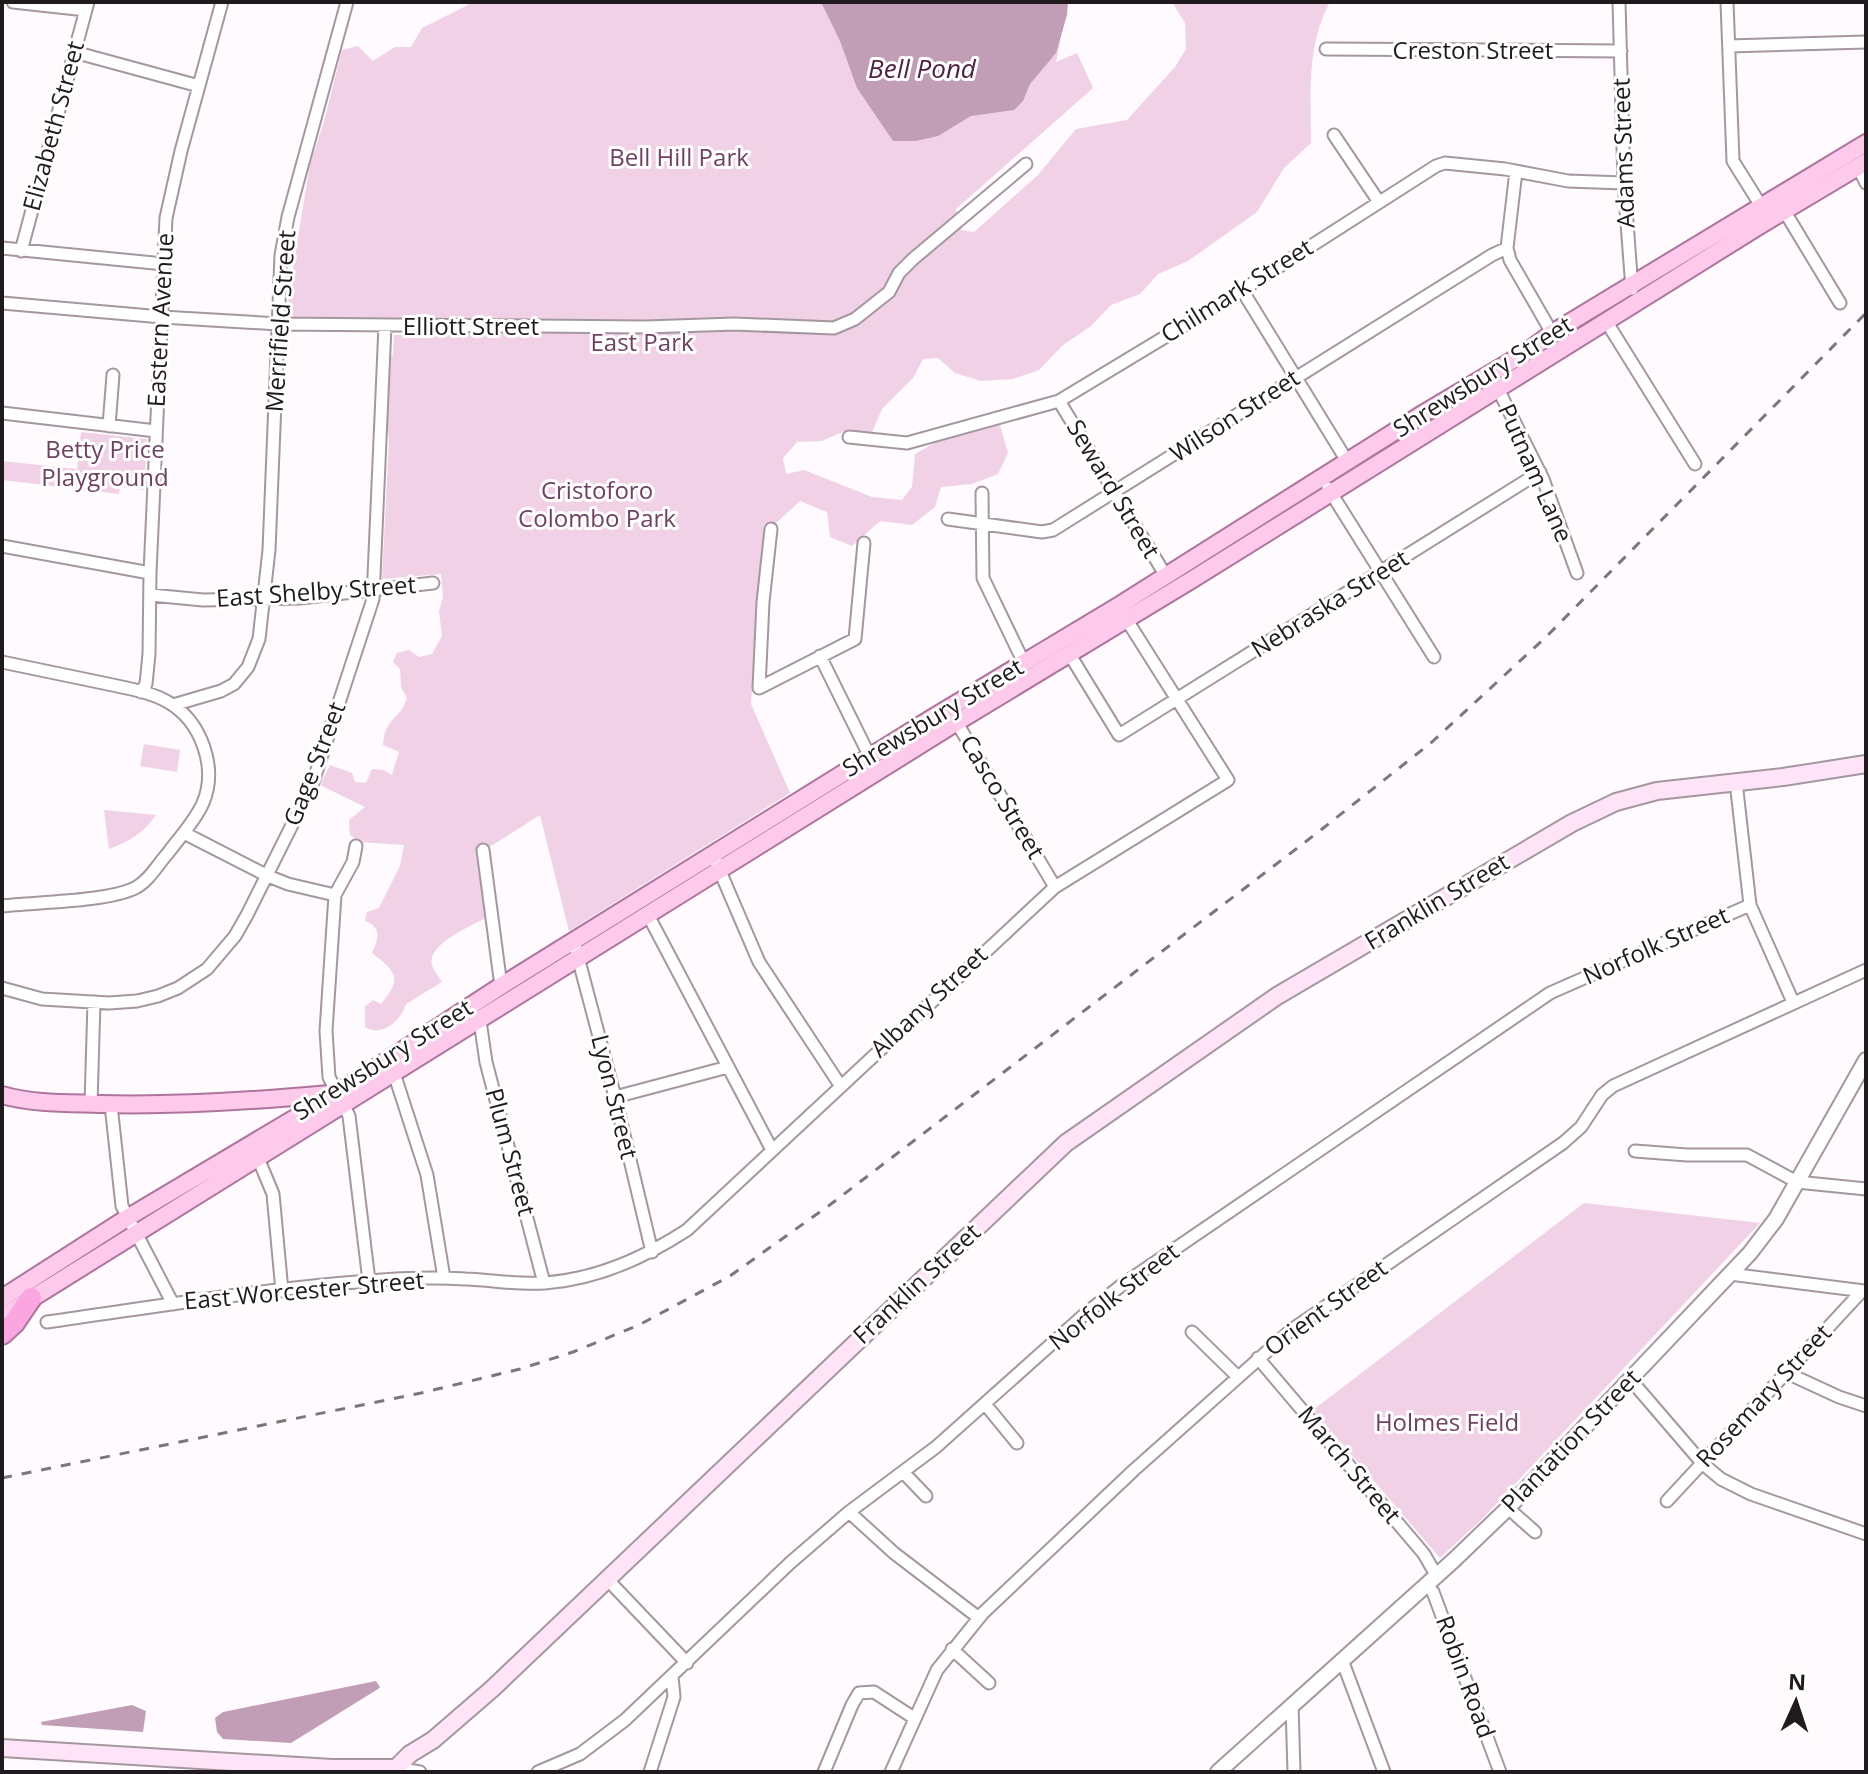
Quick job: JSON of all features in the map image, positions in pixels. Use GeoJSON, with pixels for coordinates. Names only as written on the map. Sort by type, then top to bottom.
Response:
{"type":"FeatureCollection","features":[{"type":"Feature","properties":{"kind":"highway"},"geometry":{"type":"LineString","coordinates":[[2,1334],[14,1323],[31,1298]]}},
{"type":"Feature","properties":{"kind":"main road","name":"Shrewsbury Street"},"geometry":{"type":"LineString","coordinates":[[2,1317],[258,1158],[501,986],[648,915],[716,863],[869,757],[1070,655],[1166,576],[1326,486],[1347,461],[1606,321],[1635,294],[1761,205],[1866,143]]}},
{"type":"Feature","properties":{"kind":"main road","name":"Shrewsbury Street"},"geometry":{"type":"LineString","coordinates":[[2,1298],[284,1123],[341,1099],[363,1094],[392,1066],[480,1021],[576,950],[716,863],[878,772],[1024,663],[1122,613],[1494,381],[1552,333],[1635,294],[1785,212],[1862,165]]}},
{"type":"Feature","properties":{"kind":"main road","name":"Franklin Street"},"geometry":{"type":"LineString","coordinates":[[397,1770],[410,1754],[433,1740],[481,1699],[1060,1148],[1277,996],[1572,823],[1616,802],[1673,789],[1866,764]]}},
{"type":"Feature","properties":{"kind":"main road"},"geometry":{"type":"LineString","coordinates":[[2,1095],[30,1100],[160,1106],[279,1098],[341,1099]]}},
{"type":"Feature","properties":{"kind":"main road"},"geometry":{"type":"LineString","coordinates":[[279,1098],[284,1123]]}},
{"type":"Feature","properties":{"kind":"main road"},"geometry":{"type":"LineString","coordinates":[[2,1748],[397,1770]]}},
{"type":"Feature","properties":{"kind":"street"},"geometry":{"type":"LineString","coordinates":[[13,2],[87,6]]}},
{"type":"Feature","properties":{"kind":"street","name":"Eastern Avenue"},"geometry":{"type":"LineString","coordinates":[[141,692],[146,684],[148,669],[166,218],[222,2]]}},
{"type":"Feature","properties":{"kind":"street","name":"Merrifield Street"},"geometry":{"type":"LineString","coordinates":[[173,705],[221,691],[240,679],[259,639],[265,599],[284,233],[347,2]]}},
{"type":"Feature","properties":{"kind":"street","name":"Adams Street"},"geometry":{"type":"LineString","coordinates":[[1619,2],[1624,183],[1635,294]]}},
{"type":"Feature","properties":{"kind":"street"},"geometry":{"type":"LineString","coordinates":[[1727,2],[1733,161],[1769,220]]}},
{"type":"Feature","properties":{"kind":"street","name":"Elizabeth Street"},"geometry":{"type":"LineString","coordinates":[[21,251],[87,6]]}},
{"type":"Feature","properties":{"kind":"street"},"geometry":{"type":"LineString","coordinates":[[1729,46],[1866,42]]}},
{"type":"Feature","properties":{"kind":"street","name":"Creston Street"},"geometry":{"type":"LineString","coordinates":[[1326,49],[1621,51]]}},
{"type":"Feature","properties":{"kind":"street"},"geometry":{"type":"LineString","coordinates":[[74,52],[199,86]]}},
{"type":"Feature","properties":{"kind":"street"},"geometry":{"type":"LineString","coordinates":[[1334,135],[1379,202]]}},
{"type":"Feature","properties":{"kind":"street","name":"Chilmark Street"},"geometry":{"type":"LineString","coordinates":[[849,437],[907,443],[1059,401],[1445,163],[1568,181],[1624,183]]}},
{"type":"Feature","properties":{"kind":"street","name":"Elliott Street"},"geometry":{"type":"LineString","coordinates":[[2,303],[279,324],[646,327],[734,324],[834,328],[855,319],[889,292],[899,273],[913,259],[1026,164]]}},
{"type":"Feature","properties":{"kind":"street"},"geometry":{"type":"LineString","coordinates":[[1862,165],[1866,183]]}},
{"type":"Feature","properties":{"kind":"street"},"geometry":{"type":"LineString","coordinates":[[1516,171],[1507,248],[1510,260],[1552,333]]}},
{"type":"Feature","properties":{"kind":"street"},"geometry":{"type":"LineString","coordinates":[[1785,212],[1840,303]]}},
{"type":"Feature","properties":{"kind":"street"},"geometry":{"type":"LineString","coordinates":[[2,248],[164,264]]}},
{"type":"Feature","properties":{"kind":"street","name":"Wilson Street"},"geometry":{"type":"LineString","coordinates":[[948,519],[1042,532],[1053,530],[1296,376],[1507,248]]}},
{"type":"Feature","properties":{"kind":"street"},"geometry":{"type":"LineString","coordinates":[[1242,290],[1347,461]]}},
{"type":"Feature","properties":{"kind":"street"},"geometry":{"type":"LineString","coordinates":[[1606,321],[1643,386],[1695,464]]}},
{"type":"Feature","properties":{"kind":"street","name":"Gage Street"},"geometry":{"type":"LineString","coordinates":[[2,988],[32,998],[122,1003],[151,998],[178,988],[202,973],[235,936],[312,785],[376,588],[385,326]]}},
{"type":"Feature","properties":{"kind":"street"},"geometry":{"type":"LineString","coordinates":[[109,426],[113,375]]}},
{"type":"Feature","properties":{"kind":"street","name":"Putnam Lane"},"geometry":{"type":"LineString","coordinates":[[1494,381],[1540,472],[1577,573]]}},
{"type":"Feature","properties":{"kind":"street","name":"Seward Street"},"geometry":{"type":"LineString","coordinates":[[1059,401],[1166,576]]}},
{"type":"Feature","properties":{"kind":"street"},"geometry":{"type":"LineString","coordinates":[[2,413],[156,431]]}},
{"type":"Feature","properties":{"kind":"street","name":"Nebraska Street"},"geometry":{"type":"LineString","coordinates":[[1070,655],[1119,735],[1540,472]]}},
{"type":"Feature","properties":{"kind":"street"},"geometry":{"type":"LineString","coordinates":[[1326,486],[1434,657]]}},
{"type":"Feature","properties":{"kind":"street"},"geometry":{"type":"LineString","coordinates":[[982,493],[985,525],[983,578],[1024,663]]}},
{"type":"Feature","properties":{"kind":"street"},"geometry":{"type":"LineString","coordinates":[[771,529],[763,602],[759,688],[855,639],[864,543]]}},
{"type":"Feature","properties":{"kind":"street"},"geometry":{"type":"LineString","coordinates":[[2,546],[150,573]]}},
{"type":"Feature","properties":{"kind":"street","name":"East Shelby Street"},"geometry":{"type":"LineString","coordinates":[[151,595],[203,600],[300,598],[433,583]]}},
{"type":"Feature","properties":{"kind":"street"},"geometry":{"type":"LineString","coordinates":[[1122,613],[1177,699]]}},
{"type":"Feature","properties":{"kind":"street"},"geometry":{"type":"LineString","coordinates":[[820,656],[878,772]]}},
{"type":"Feature","properties":{"kind":"street"},"geometry":{"type":"LineString","coordinates":[[2,662],[141,692],[173,705],[196,729],[203,745],[208,772],[202,804],[184,833],[136,888],[107,896],[2,906]]}},
{"type":"Feature","properties":{"kind":"street","name":"Albany Street"},"geometry":{"type":"LineString","coordinates":[[652,1252],[687,1230],[1055,887],[1228,780],[1177,699]]}},
{"type":"Feature","properties":{"kind":"street","name":"Casco Street"},"geometry":{"type":"LineString","coordinates":[[952,715],[1055,887]]}},
{"type":"Feature","properties":{"kind":"street"},"geometry":{"type":"LineString","coordinates":[[1736,782],[1750,905],[1793,1002]]}},
{"type":"Feature","properties":{"kind":"street"},"geometry":{"type":"LineString","coordinates":[[184,833],[268,876],[335,895]]}},
{"type":"Feature","properties":{"kind":"street"},"geometry":{"type":"LineString","coordinates":[[356,846],[353,862],[335,895],[326,1031],[329,1077],[351,1124],[369,1281]]}},
{"type":"Feature","properties":{"kind":"street"},"geometry":{"type":"LineString","coordinates":[[483,850],[501,986]]}},
{"type":"Feature","properties":{"kind":"street"},"geometry":{"type":"LineString","coordinates":[[716,863],[759,962],[840,1085]]}},
{"type":"Feature","properties":{"kind":"street","name":"Norfolk Street"},"geometry":{"type":"LineString","coordinates":[[538,1772],[580,1754],[604,1738],[790,1563],[985,1404],[1085,1314],[1138,1273],[1527,1006],[1750,905]]}},
{"type":"Feature","properties":{"kind":"street"},"geometry":{"type":"LineString","coordinates":[[648,915],[772,1150]]}},
{"type":"Feature","properties":{"kind":"street","name":"Lyon Street"},"geometry":{"type":"LineString","coordinates":[[576,950],[652,1252]]}},
{"type":"Feature","properties":{"kind":"street","name":"Orient Street"},"geometry":{"type":"LineString","coordinates":[[891,1772],[937,1670],[979,1618],[1134,1470],[1290,1331],[1563,1143],[1581,1127],[1602,1095],[1613,1086],[1866,970]]}},
{"type":"Feature","properties":{"kind":"street"},"geometry":{"type":"LineString","coordinates":[[91,1104],[94,1002]]}},
{"type":"Feature","properties":{"kind":"street","name":"Plum Street"},"geometry":{"type":"LineString","coordinates":[[480,1021],[486,1062],[544,1283]]}},
{"type":"Feature","properties":{"kind":"street","name":"Plantation Street"},"geometry":{"type":"LineString","coordinates":[[1218,1772],[1508,1508],[1730,1274],[1766,1233],[1866,1060]]}},
{"type":"Feature","properties":{"kind":"street"},"geometry":{"type":"LineString","coordinates":[[392,1066],[427,1175],[444,1278]]}},
{"type":"Feature","properties":{"kind":"street"},"geometry":{"type":"LineString","coordinates":[[615,1097],[728,1067]]}},
{"type":"Feature","properties":{"kind":"street"},"geometry":{"type":"LineString","coordinates":[[111,1105],[122,1206],[134,1235],[173,1304]]}},
{"type":"Feature","properties":{"kind":"street"},"geometry":{"type":"LineString","coordinates":[[1635,1151],[1747,1155],[1797,1182],[1866,1189]]}},
{"type":"Feature","properties":{"kind":"street"},"geometry":{"type":"LineString","coordinates":[[258,1158],[273,1194],[282,1291]]}},
{"type":"Feature","properties":{"kind":"street","name":"East Worcester Street"},"geometry":{"type":"LineString","coordinates":[[47,1322],[369,1281],[444,1278],[544,1283],[614,1268],[652,1252]]}},
{"type":"Feature","properties":{"kind":"street"},"geometry":{"type":"LineString","coordinates":[[1730,1274],[1864,1291]]}},
{"type":"Feature","properties":{"kind":"street","name":"Rosemary Street"},"geometry":{"type":"LineString","coordinates":[[1667,1501],[1864,1291]]}},
{"type":"Feature","properties":{"kind":"street"},"geometry":{"type":"LineString","coordinates":[[1192,1332],[1237,1376]]}},
{"type":"Feature","properties":{"kind":"street","name":"March Street"},"geometry":{"type":"LineString","coordinates":[[1258,1358],[1424,1554],[1431,1580]]}},
{"type":"Feature","properties":{"kind":"street"},"geometry":{"type":"LineString","coordinates":[[1787,1373],[1866,1406]]}},
{"type":"Feature","properties":{"kind":"street"},"geometry":{"type":"LineString","coordinates":[[1630,1379],[1702,1463],[1721,1479],[1740,1489],[1866,1534]]}},
{"type":"Feature","properties":{"kind":"street"},"geometry":{"type":"LineString","coordinates":[[985,1404],[1017,1443]]}},
{"type":"Feature","properties":{"kind":"street"},"geometry":{"type":"LineString","coordinates":[[903,1472],[926,1496]]}},
{"type":"Feature","properties":{"kind":"street"},"geometry":{"type":"LineString","coordinates":[[1508,1508],[1535,1532]]}},
{"type":"Feature","properties":{"kind":"street"},"geometry":{"type":"LineString","coordinates":[[849,1512],[894,1553],[979,1618]]}},
{"type":"Feature","properties":{"kind":"street"},"geometry":{"type":"LineString","coordinates":[[607,1579],[687,1663]]}},
{"type":"Feature","properties":{"kind":"street","name":"Robin Road"},"geometry":{"type":"LineString","coordinates":[[1431,1580],[1500,1772]]}},
{"type":"Feature","properties":{"kind":"street"},"geometry":{"type":"LineString","coordinates":[[952,1649],[989,1683]]}},
{"type":"Feature","properties":{"kind":"street"},"geometry":{"type":"LineString","coordinates":[[1342,1660],[1384,1772]]}},
{"type":"Feature","properties":{"kind":"street"},"geometry":{"type":"LineString","coordinates":[[650,1772],[674,1697],[672,1676]]}},
{"type":"Feature","properties":{"kind":"street"},"geometry":{"type":"LineString","coordinates":[[824,1772],[857,1695],[865,1691],[874,1692],[914,1718]]}},
{"type":"Feature","properties":{"kind":"street"},"geometry":{"type":"LineString","coordinates":[[1292,1705],[1294,1772]]}},
{"type":"Feature","properties":{"kind":"street"},"geometry":{"type":"LineString","coordinates":[[397,1770],[420,1772]]}},
{"type":"Feature","properties":{"kind":"green space","name":"East Park"},"geometry":{"type":"Polygon","coordinates":[[[474,2],[1068,2],[1056,62],[1077,53],[1093,88],[956,209],[961,230],[974,232],[1038,175],[1076,129],[1127,120],[1175,67],[1186,49],[1185,23],[1172,2],[1330,2],[1322,18],[1313,53],[1311,143],[1284,168],[1257,212],[1188,261],[1158,274],[1140,294],[1111,305],[1091,326],[1063,345],[1039,370],[1013,379],[981,381],[955,373],[938,358],[923,359],[913,378],[882,409],[872,432],[845,431],[822,441],[797,442],[783,458],[786,474],[804,470],[872,497],[902,500],[912,487],[915,454],[938,441],[1000,425],[1008,453],[998,474],[972,484],[941,487],[935,507],[912,525],[880,521],[852,546],[830,537],[827,512],[800,501],[775,524],[764,525],[751,704],[790,793],[569,931],[540,815],[480,853],[488,917],[452,936],[436,950],[432,965],[442,982],[406,1004],[390,1026],[371,1030],[365,1027],[365,1006],[373,1000],[381,1004],[392,987],[394,976],[387,965],[372,953],[378,934],[365,921],[367,912],[379,908],[400,866],[404,845],[360,842],[350,835],[349,820],[365,807],[320,785],[330,765],[352,773],[355,782],[366,783],[372,769],[392,775],[399,752],[383,745],[384,736],[407,698],[401,687],[400,669],[393,662],[397,653],[409,650],[419,657],[432,654],[442,636],[439,611],[443,597],[441,574],[382,579],[390,357],[393,355],[394,335],[409,335],[408,328],[388,331],[294,319],[288,299],[310,164],[342,50],[358,46],[373,61],[395,47],[411,47],[422,28],[474,2]]]}},
{"type":"Feature","properties":{"kind":"green space","name":"Betty Price Playground"},"geometry":{"type":"Polygon","coordinates":[[[81,432],[147,439],[144,490],[120,487],[119,494],[2,480],[2,461],[77,469],[81,432]]]}},
{"type":"Feature","properties":{"kind":"green space"},"geometry":{"type":"Polygon","coordinates":[[[144,744],[180,750],[177,772],[140,766],[144,744]]]}},
{"type":"Feature","properties":{"kind":"green space"},"geometry":{"type":"Polygon","coordinates":[[[104,810],[156,815],[135,836],[109,849],[104,810]]]}},
{"type":"Feature","properties":{"kind":"green space","name":"Holmes Field"},"geometry":{"type":"Polygon","coordinates":[[[1584,1203],[1760,1223],[1482,1519],[1440,1558],[1313,1410],[1584,1203]]]}},
{"type":"Feature","properties":{"kind":"water","name":"Bell Pond"},"geometry":{"type":"Polygon","coordinates":[[[821,2],[1068,2],[1056,53],[1030,84],[1023,101],[1014,110],[971,116],[938,136],[916,141],[893,141],[857,88],[840,41],[821,2]]]}},
{"type":"Feature","properties":{"kind":"water"},"geometry":{"type":"Polygon","coordinates":[[[376,1681],[380,1687],[378,1689],[291,1743],[223,1739],[217,1732],[215,1718],[223,1712],[376,1681]]]}},
{"type":"Feature","properties":{"kind":"water"},"geometry":{"type":"Polygon","coordinates":[[[132,1705],[146,1711],[143,1732],[42,1725],[41,1722],[132,1705]]]}},
{"type":"Feature","properties":{"kind":"railway"},"geometry":{"type":"LineString","coordinates":[[2,1478],[421,1393],[520,1369],[573,1352],[639,1325],[730,1276],[831,1204],[1432,742],[1546,637],[1866,313]]}},
{"type":"Feature","properties":{"kind":"park label","name":"Bell Hill Park"},"geometry":{"type":"Point","coordinates":[679,158]}},
{"type":"Feature","properties":{"kind":"park label","name":"Cristoforo Colombo Park"},"geometry":{"type":"Point","coordinates":[597,505]}}]}
